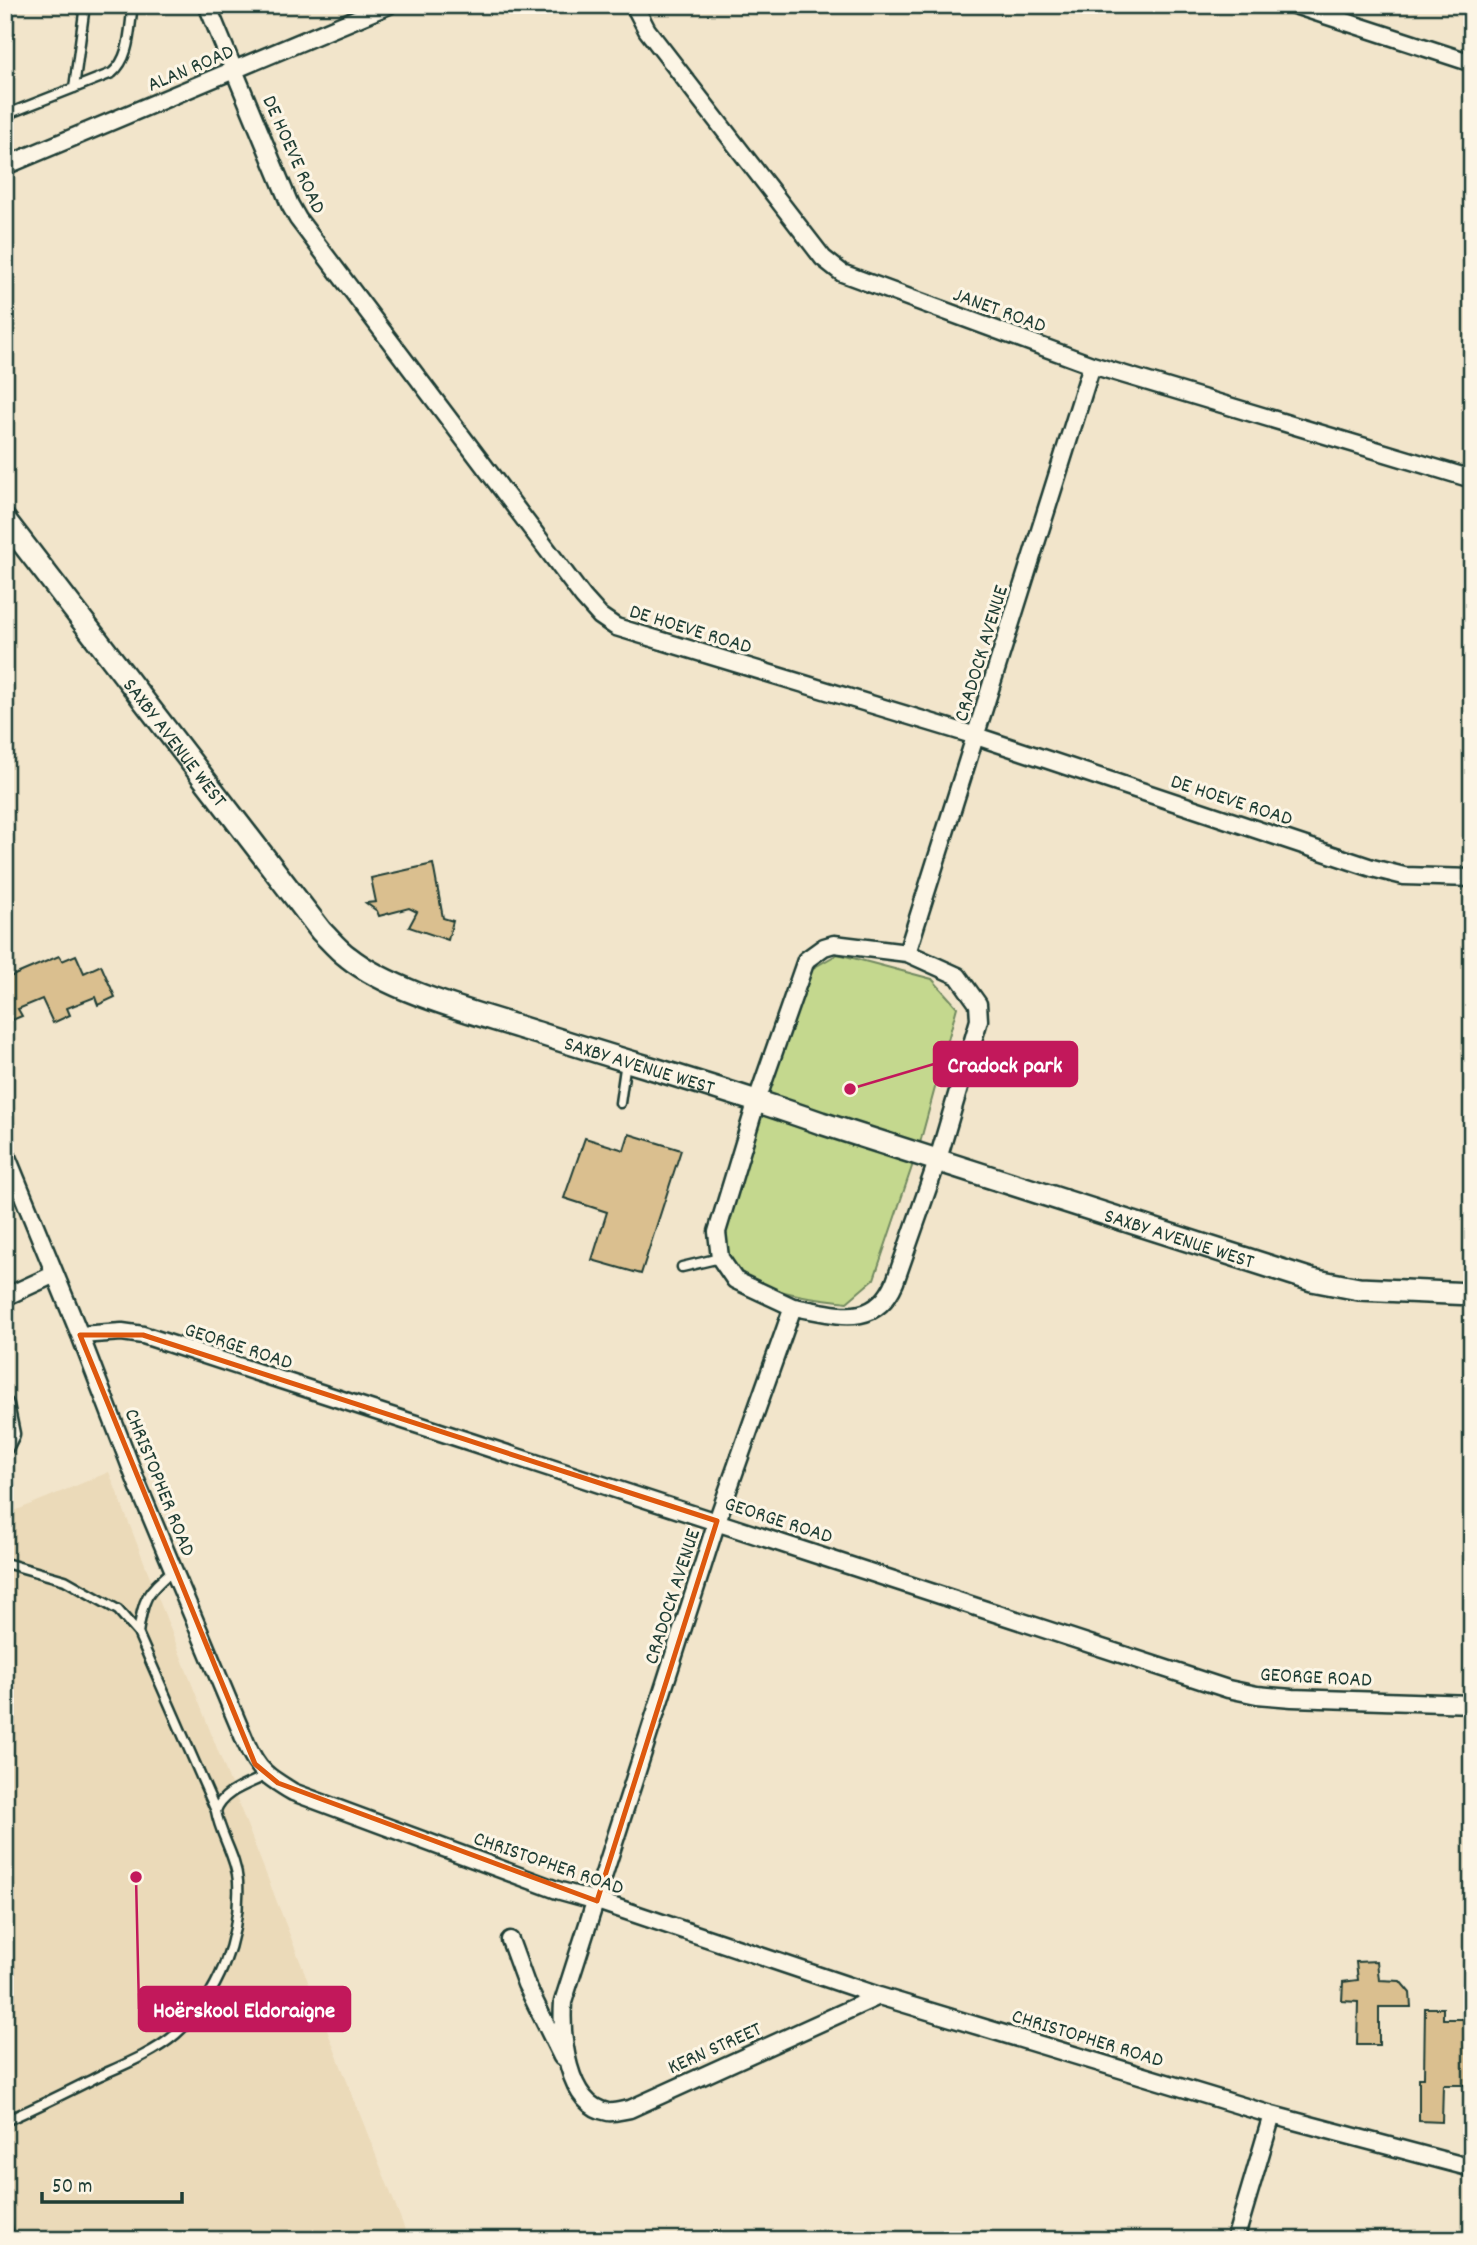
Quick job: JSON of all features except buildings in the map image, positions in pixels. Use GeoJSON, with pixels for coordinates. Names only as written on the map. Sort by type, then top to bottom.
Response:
{"type":"FeatureCollection","features":[{"type":"Feature","properties":{"kind":"street","name":"DE HOEVE ROAD"},"geometry":{"type":"LineString","coordinates":[[207,5],[290,205],[303,226],[583,597],[616,627],[976,736],[1373,867],[1404,876],[1472,878]]}},
{"type":"Feature","properties":{"kind":"street","name":"ALAN ROAD"},"geometry":{"type":"LineString","coordinates":[[5,166],[390,5]]}},
{"type":"Feature","properties":{"kind":"street","name":"JANET ROAD"},"geometry":{"type":"LineString","coordinates":[[634,5],[647,30],[823,258],[842,273],[1092,365],[1472,479]]}},
{"type":"Feature","properties":{"kind":"street"},"geometry":{"type":"LineString","coordinates":[[1294,5],[1472,63]]}},
{"type":"Feature","properties":{"kind":"street","name":"CRADOCK AVENUE"},"geometry":{"type":"LineString","coordinates":[[907,953],[1092,365]]}},
{"type":"Feature","properties":{"kind":"street","name":"SAXBY AVENUE WEST"},"geometry":{"type":"LineString","coordinates":[[5,520],[321,931],[347,957],[368,971],[425,997],[757,1100],[821,1123],[1312,1280],[1359,1289],[1472,1294]]}},
{"type":"Feature","properties":{"kind":"street"},"geometry":{"type":"LineString","coordinates":[[834,944],[907,953],[958,976],[978,1004],[979,1020],[938,1159],[895,1282],[882,1303],[859,1316],[793,1307],[735,1280],[720,1258],[717,1232],[757,1100],[806,960],[824,947],[834,944]]}},
{"type":"Feature","properties":{"kind":"street","name":"CHRISTOPHER ROAD"},"geometry":{"type":"LineString","coordinates":[[5,1152],[173,1570],[255,1764],[267,1775],[293,1792],[556,1889],[878,1996],[1272,2115],[1472,2168]]}},
{"type":"Feature","properties":{"kind":"street"},"geometry":{"type":"LineString","coordinates":[[5,1297],[55,1274]]}},
{"type":"Feature","properties":{"kind":"street","name":"CRADOCK AVENUE"},"geometry":{"type":"LineString","coordinates":[[597,1901],[717,1521],[793,1307]]}},
{"type":"Feature","properties":{"kind":"street","name":"GEORGE ROAD"},"geometry":{"type":"LineString","coordinates":[[80,1335],[122,1332],[143,1335],[1228,1689],[1292,1698],[1472,1704]]}},
{"type":"Feature","properties":{"kind":"street"},"geometry":{"type":"LineString","coordinates":[[5,1405],[11,1434],[5,1446]]}},
{"type":"Feature","properties":{"kind":"street","name":"KERN STREET"},"geometry":{"type":"LineString","coordinates":[[575,2081],[563,2043],[564,2002],[597,1901]]}},
{"type":"Feature","properties":{"kind":"street","name":"KERN STREET"},"geometry":{"type":"LineString","coordinates":[[510,1940],[546,2029],[575,2081],[587,2101],[608,2112],[630,2109],[878,1996]]}},
{"type":"Feature","properties":{"kind":"street"},"geometry":{"type":"LineString","coordinates":[[1235,2240],[1272,2115]]}},
{"type":"Feature","properties":{"kind":"lane"},"geometry":{"type":"LineString","coordinates":[[74,88],[85,5]]}},
{"type":"Feature","properties":{"kind":"lane"},"geometry":{"type":"LineString","coordinates":[[5,115],[112,73],[121,65],[125,56],[133,5]]}},
{"type":"Feature","properties":{"kind":"lane"},"geometry":{"type":"LineString","coordinates":[[620,1103],[626,1061]]}},
{"type":"Feature","properties":{"kind":"lane"},"geometry":{"type":"LineString","coordinates":[[682,1267],[720,1258]]}},
{"type":"Feature","properties":{"kind":"lane"},"geometry":{"type":"LineString","coordinates":[[5,1563],[65,1580],[118,1610],[138,1633],[216,1811],[234,1860],[238,1881],[232,1942],[224,1968],[205,2001],[175,2035],[136,2059],[5,2121]]}},
{"type":"Feature","properties":{"kind":"lane"},"geometry":{"type":"LineString","coordinates":[[138,1633],[143,1606],[150,1590],[173,1570]]}},
{"type":"Feature","properties":{"kind":"lane"},"geometry":{"type":"LineString","coordinates":[[216,1811],[218,1803],[225,1796],[267,1775]]}},
{"type":"Feature","properties":{"kind":"lane"},"geometry":{"type":"LineString","coordinates":[[5,2215],[9,2240]]}},
{"type":"Feature","properties":{"kind":"highlighted area"},"geometry":{"type":"Polygon","coordinates":[[[80,1335],[143,1335],[717,1521],[597,1901],[278,1783],[255,1764],[80,1335]]]}},
{"type":"Feature","properties":{"kind":"shaded area"},"geometry":{"type":"Polygon","coordinates":[[[109,1472],[409,2240],[5,2240],[5,1515],[109,1472]]]}},
{"type":"Feature","properties":{"kind":"green space"},"geometry":{"type":"Polygon","coordinates":[[[838,954],[932,979],[957,1007],[920,1143],[874,1279],[847,1302],[781,1291],[750,1278],[737,1268],[727,1255],[721,1228],[806,972],[838,954]]]}},
{"type":"Feature","properties":{"kind":"place","name":"Cradock park"},"geometry":{"type":"Point","coordinates":[850,1089]}},
{"type":"Feature","properties":{"kind":"place","name":"Hoërskool Eldoraigne"},"geometry":{"type":"Point","coordinates":[136,1877]}}]}
